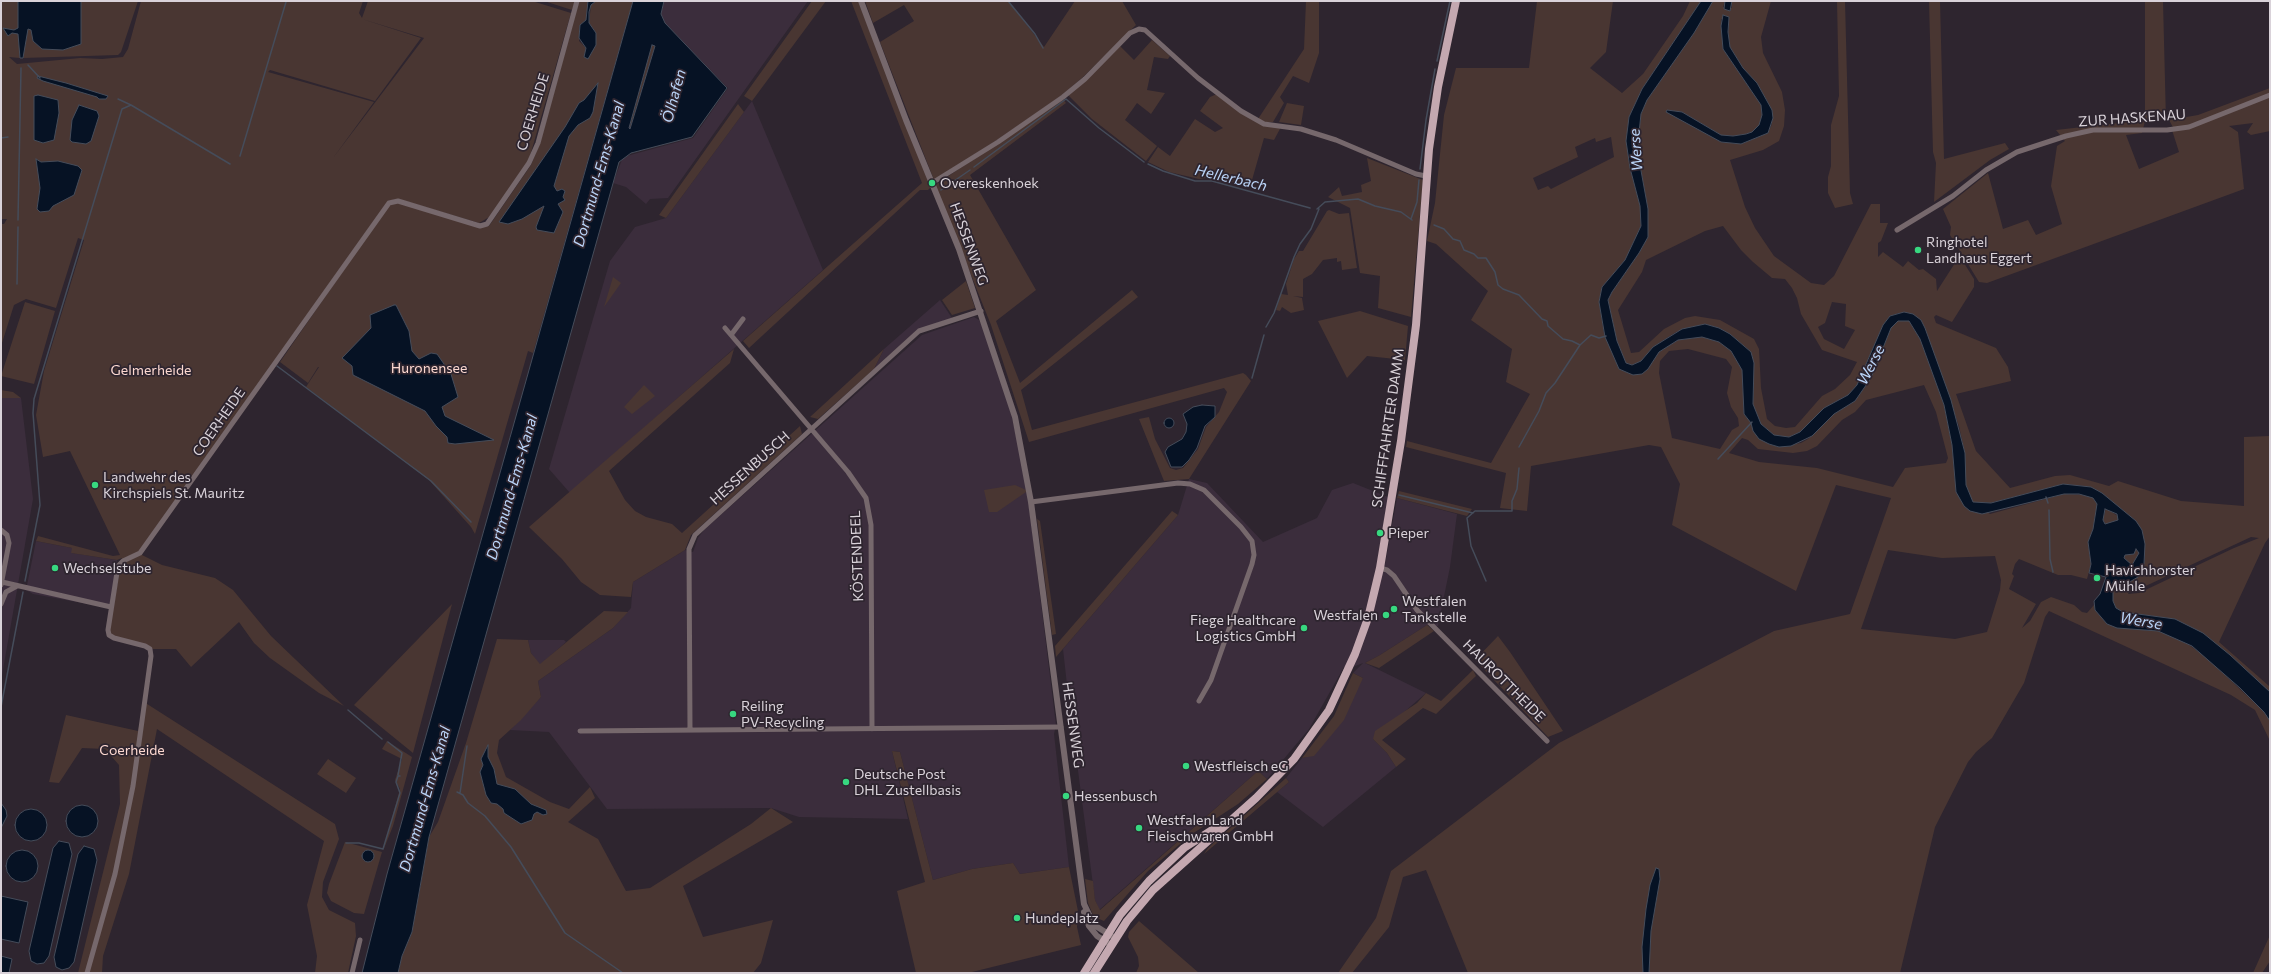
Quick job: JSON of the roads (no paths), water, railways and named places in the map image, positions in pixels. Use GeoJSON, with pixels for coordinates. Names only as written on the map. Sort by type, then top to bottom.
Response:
{"type":"FeatureCollection","features":[{"type":"Feature","properties":{"kind":"main road","name":"SCHIFFFAHRTER DAMM"},"geometry":{"type":"LineString","coordinates":[[1094,973],[1113,941],[1153,890],[1270,785],[1294,760],[1328,710],[1355,654],[1368,618],[1380,568],[1401,441],[1416,325],[1426,176],[1437,94],[1456,1]]}},
{"type":"Feature","properties":{"kind":"main road","name":"SCHIFFFAHRTER DAMM"},"geometry":{"type":"LineString","coordinates":[[1084,973],[1105,937],[1135,896],[1184,848],[1236,815]]}},
{"type":"Feature","properties":{"kind":"street","name":"COERHEIDE"},"geometry":{"type":"LineString","coordinates":[[87,973],[115,874],[133,786],[151,656],[150,649],[145,646],[114,638],[109,634],[108,630],[111,607],[120,563],[140,553],[389,203],[398,201],[480,226],[487,224],[532,156],[577,1]]}},
{"type":"Feature","properties":{"kind":"street","name":"HESSENWEG"},"geometry":{"type":"LineString","coordinates":[[861,1],[959,249],[981,311],[1015,417],[1031,502],[1084,904],[1093,923],[1105,937],[1113,941]]}},
{"type":"Feature","properties":{"kind":"street"},"geometry":{"type":"LineString","coordinates":[[932,183],[998,142],[1063,97],[1085,80],[1130,33],[1139,29],[1145,30],[1198,78],[1241,111],[1264,124],[1301,129],[1336,140],[1416,174],[1426,176]]}},
{"type":"Feature","properties":{"kind":"street","name":"ZUR HASKENAU"},"geometry":{"type":"LineString","coordinates":[[1897,230],[1953,196],[1986,170],[2018,152],[2066,136],[2093,130],[2167,130],[2189,127],[2270,95]]}},
{"type":"Feature","properties":{"kind":"street","name":"HESSENBUSCH"},"geometry":{"type":"LineString","coordinates":[[690,730],[689,549],[691,541],[700,528],[919,332],[981,311]]}},
{"type":"Feature","properties":{"kind":"street"},"geometry":{"type":"LineString","coordinates":[[731,335],[743,319]]}},
{"type":"Feature","properties":{"kind":"street","name":"KÖSTENDEEL"},"geometry":{"type":"LineString","coordinates":[[725,328],[858,484],[869,508],[871,525],[872,729]]}},
{"type":"Feature","properties":{"kind":"street"},"geometry":{"type":"LineString","coordinates":[[1031,502],[1178,483],[1190,484],[1204,490],[1241,527],[1252,541],[1254,555],[1252,564],[1211,680],[1199,701]]}},
{"type":"Feature","properties":{"kind":"street"},"geometry":{"type":"LineString","coordinates":[[1,530],[7,535],[9,543],[1,584],[18,586],[111,607]]}},
{"type":"Feature","properties":{"kind":"street","name":"HAUROTTHEIDE"},"geometry":{"type":"LineString","coordinates":[[1380,568],[1387,570],[1394,576],[1417,610],[1547,741]]}},
{"type":"Feature","properties":{"kind":"street"},"geometry":{"type":"LineString","coordinates":[[1,604],[6,592],[18,586]]}},
{"type":"Feature","properties":{"kind":"street"},"geometry":{"type":"LineString","coordinates":[[580,731],[1061,727]]}},
{"type":"Feature","properties":{"kind":"street"},"geometry":{"type":"LineString","coordinates":[[352,973],[360,940]]}},
{"type":"Feature","properties":{"kind":"water"},"geometry":{"type":"Polygon","coordinates":[[[18,1],[81,1],[81,44],[63,50],[42,49],[33,41],[31,30],[28,29],[23,58],[20,58],[18,34],[12,33],[8,36],[3,28],[14,30],[18,28],[18,1]]]}},
{"type":"Feature","properties":{"kind":"water"},"geometry":{"type":"Polygon","coordinates":[[[588,1],[596,1],[591,5],[589,12],[589,23],[596,33],[596,45],[588,59],[584,57],[586,48],[579,38],[580,25],[586,20],[588,1]]]}},
{"type":"Feature","properties":{"kind":"water"},"geometry":{"type":"Polygon","coordinates":[[[633,1],[664,1],[661,14],[665,23],[727,88],[692,137],[631,153],[619,162],[429,837],[412,932],[402,956],[398,973],[362,973],[387,874],[633,1]],[[652,45],[629,128],[630,129],[655,46],[652,45]]]}},
{"type":"Feature","properties":{"kind":"water","name":"Werse"},"geometry":{"type":"Polygon","coordinates":[[[1701,1],[1713,1],[1694,33],[1647,100],[1641,114],[1638,142],[1640,165],[1648,209],[1648,237],[1608,300],[1617,341],[1626,363],[1632,365],[1641,361],[1653,347],[1682,329],[1705,324],[1719,328],[1730,334],[1751,352],[1754,363],[1753,404],[1761,424],[1774,435],[1789,437],[1800,432],[1824,408],[1848,395],[1857,385],[1883,325],[1890,316],[1904,312],[1913,314],[1921,320],[1925,328],[1951,400],[1965,453],[1966,485],[1973,502],[1991,503],[2063,484],[2091,487],[2102,493],[2136,521],[2142,530],[2145,544],[2144,564],[2138,577],[2128,583],[2113,582],[2113,601],[2116,608],[2123,612],[2175,619],[2203,633],[2230,655],[2270,692],[2270,721],[2264,712],[2240,688],[2192,646],[2158,631],[2117,628],[2107,624],[2095,610],[2094,601],[2100,594],[2106,577],[2089,573],[2091,564],[2088,542],[2093,529],[2097,504],[2093,498],[2079,494],[2064,494],[1982,514],[1970,511],[1964,506],[1956,492],[1952,445],[1944,405],[1920,339],[1909,321],[1898,321],[1891,328],[1871,378],[1855,401],[1834,414],[1812,436],[1791,446],[1779,447],[1769,444],[1759,439],[1753,431],[1751,423],[1744,414],[1742,370],[1731,351],[1719,342],[1702,337],[1678,340],[1659,352],[1648,369],[1642,374],[1633,375],[1619,369],[1605,337],[1599,302],[1602,287],[1625,260],[1641,226],[1640,206],[1630,168],[1626,141],[1629,117],[1642,89],[1701,1]],[[2105,509],[2103,520],[2105,524],[2118,520],[2117,514],[2105,509]],[[2136,549],[2134,554],[2125,555],[2124,558],[2132,565],[2139,553],[2136,549]]]}},
{"type":"Feature","properties":{"kind":"water"},"geometry":{"type":"Polygon","coordinates":[[[1725,1],[1732,1],[1730,11],[1724,9],[1725,1]]]}},
{"type":"Feature","properties":{"kind":"water"},"geometry":{"type":"Polygon","coordinates":[[[1723,15],[1729,17],[1728,32],[1730,47],[1743,68],[1757,83],[1772,110],[1773,118],[1768,133],[1741,144],[1721,142],[1666,112],[1667,110],[1682,112],[1721,135],[1733,136],[1746,134],[1752,132],[1759,125],[1762,115],[1761,105],[1723,49],[1721,26],[1723,15]]]}},
{"type":"Feature","properties":{"kind":"water"},"geometry":{"type":"Polygon","coordinates":[[[38,76],[108,96],[106,99],[99,99],[97,97],[43,81],[37,78],[38,76]]]}},
{"type":"Feature","properties":{"kind":"water"},"geometry":{"type":"Polygon","coordinates":[[[598,83],[593,112],[590,118],[578,125],[569,136],[554,186],[557,191],[562,189],[565,191],[563,197],[565,200],[558,204],[563,212],[554,233],[537,230],[536,227],[544,206],[522,219],[508,224],[499,222],[565,127],[579,103],[584,100],[598,83]]]}},
{"type":"Feature","properties":{"kind":"water"},"geometry":{"type":"Polygon","coordinates":[[[38,95],[58,100],[59,113],[54,140],[43,143],[34,140],[34,96],[38,95]]]}},
{"type":"Feature","properties":{"kind":"water"},"geometry":{"type":"Polygon","coordinates":[[[79,105],[97,111],[99,116],[91,141],[86,144],[72,142],[70,140],[72,120],[79,105]]]}},
{"type":"Feature","properties":{"kind":"water"},"geometry":{"type":"Polygon","coordinates":[[[36,159],[41,162],[58,161],[78,166],[82,170],[74,195],[53,206],[49,211],[40,212],[37,209],[40,188],[36,159]]]}},
{"type":"Feature","properties":{"kind":"water","name":"Huronensee"},"geometry":{"type":"Polygon","coordinates":[[[396,305],[409,331],[412,351],[419,359],[431,353],[437,354],[451,374],[458,397],[442,407],[445,416],[494,440],[455,444],[448,443],[447,437],[436,426],[425,411],[353,375],[352,366],[342,358],[371,328],[370,315],[396,305]]]}},
{"type":"Feature","properties":{"kind":"water"},"geometry":{"type":"Polygon","coordinates":[[[1202,405],[1215,406],[1215,417],[1205,426],[1197,448],[1189,460],[1182,467],[1171,467],[1165,452],[1168,447],[1182,439],[1186,432],[1187,424],[1183,414],[1193,407],[1202,405]]]}},
{"type":"Feature","properties":{"kind":"water"},"geometry":{"type":"Polygon","coordinates":[[[1167,418],[1171,418],[1174,423],[1171,428],[1167,428],[1164,425],[1164,421],[1167,418]]]}},
{"type":"Feature","properties":{"kind":"water"},"geometry":{"type":"Polygon","coordinates":[[[488,745],[488,757],[494,769],[497,784],[515,789],[531,804],[546,810],[547,814],[543,815],[537,812],[534,814],[532,820],[521,824],[504,813],[503,809],[497,804],[491,803],[486,795],[480,772],[483,765],[481,759],[488,745]]]}},
{"type":"Feature","properties":{"kind":"water"},"geometry":{"type":"Polygon","coordinates":[[[1,803],[6,810],[7,816],[1,828],[1,803]]]}},
{"type":"Feature","properties":{"kind":"water"},"geometry":{"type":"Polygon","coordinates":[[[79,805],[85,805],[94,809],[98,821],[94,833],[85,837],[79,837],[70,833],[66,824],[66,818],[70,809],[79,805]]]}},
{"type":"Feature","properties":{"kind":"water"},"geometry":{"type":"Polygon","coordinates":[[[28,809],[34,809],[43,813],[47,825],[43,837],[34,841],[28,841],[19,837],[15,828],[15,822],[19,813],[28,809]]]}},
{"type":"Feature","properties":{"kind":"water"},"geometry":{"type":"Polygon","coordinates":[[[59,841],[69,843],[72,854],[49,956],[44,963],[37,964],[31,961],[29,951],[53,848],[59,841]]]}},
{"type":"Feature","properties":{"kind":"water"},"geometry":{"type":"Polygon","coordinates":[[[84,846],[94,849],[97,860],[74,962],[69,968],[62,970],[56,967],[54,957],[78,854],[84,846]]]}},
{"type":"Feature","properties":{"kind":"water"},"geometry":{"type":"Polygon","coordinates":[[[19,850],[25,850],[34,854],[38,866],[34,878],[25,882],[19,882],[10,878],[6,869],[6,863],[10,854],[19,850]]]}},
{"type":"Feature","properties":{"kind":"water"},"geometry":{"type":"Polygon","coordinates":[[[366,850],[370,850],[374,856],[370,862],[366,862],[362,858],[362,854],[366,850]]]}},
{"type":"Feature","properties":{"kind":"water"},"geometry":{"type":"Polygon","coordinates":[[[1656,868],[1659,869],[1660,879],[1651,931],[1649,973],[1643,973],[1642,947],[1646,909],[1650,885],[1656,868]]]}},
{"type":"Feature","properties":{"kind":"water"},"geometry":{"type":"Polygon","coordinates":[[[1,896],[28,902],[19,943],[1,939],[1,896]]]}},
{"type":"Feature","properties":{"kind":"water"},"geometry":{"type":"Polygon","coordinates":[[[1,956],[12,959],[9,973],[1,973],[1,956]]]}},
{"type":"Feature","properties":{"kind":"waterway"},"geometry":{"type":"LineString","coordinates":[[1008,1],[1035,34],[1043,48]]}},
{"type":"Feature","properties":{"kind":"waterway"},"geometry":{"type":"LineString","coordinates":[[1437,61],[1450,1]]}},
{"type":"Feature","properties":{"kind":"waterway"},"geometry":{"type":"LineString","coordinates":[[240,156],[286,2]]}},
{"type":"Feature","properties":{"kind":"waterway"},"geometry":{"type":"LineString","coordinates":[[28,65],[40,78]]}},
{"type":"Feature","properties":{"kind":"waterway"},"geometry":{"type":"LineString","coordinates":[[18,220],[21,68]]}},
{"type":"Feature","properties":{"kind":"waterway"},"geometry":{"type":"LineString","coordinates":[[1420,169],[1426,120],[1435,69]]}},
{"type":"Feature","properties":{"kind":"waterway"},"geometry":{"type":"LineString","coordinates":[[118,99],[131,105]]}},
{"type":"Feature","properties":{"kind":"waterway"},"geometry":{"type":"LineString","coordinates":[[974,167],[1066,99],[1099,128],[1144,162]]}},
{"type":"Feature","properties":{"kind":"waterway"},"geometry":{"type":"LineString","coordinates":[[25,581],[40,505],[33,413],[34,399],[122,109],[131,105],[230,164]]}},
{"type":"Feature","properties":{"kind":"waterway"},"geometry":{"type":"LineString","coordinates":[[1,138],[8,137]]}},
{"type":"Feature","properties":{"kind":"waterway","name":"Hellerbach"},"geometry":{"type":"LineString","coordinates":[[1148,164],[1163,171],[1195,181],[1212,181],[1310,208]]}},
{"type":"Feature","properties":{"kind":"waterway"},"geometry":{"type":"LineString","coordinates":[[941,190],[970,170]]}},
{"type":"Feature","properties":{"kind":"waterway"},"geometry":{"type":"LineString","coordinates":[[1411,219],[1417,202],[1419,180]]}},
{"type":"Feature","properties":{"kind":"waterway","name":"Hellerbach"},"geometry":{"type":"LineString","coordinates":[[1317,209],[1325,202],[1358,199],[1375,206],[1401,212],[1412,220]]}},
{"type":"Feature","properties":{"kind":"waterway"},"geometry":{"type":"LineString","coordinates":[[1266,327],[1274,313],[1294,257],[1300,244],[1311,229],[1319,209]]}},
{"type":"Feature","properties":{"kind":"waterway","name":"Hellerbach"},"geometry":{"type":"LineString","coordinates":[[1434,225],[1444,229],[1453,239],[1460,241],[1464,250],[1474,254],[1478,258],[1486,258],[1495,272],[1498,285],[1503,289],[1519,295],[1542,319],[1547,321],[1548,326],[1563,339],[1580,345]]}},
{"type":"Feature","properties":{"kind":"waterway"},"geometry":{"type":"LineString","coordinates":[[17,284],[18,227]]}},
{"type":"Feature","properties":{"kind":"waterway"},"geometry":{"type":"LineString","coordinates":[[1252,378],[1264,335]]}},
{"type":"Feature","properties":{"kind":"waterway"},"geometry":{"type":"LineString","coordinates":[[1519,447],[1539,411],[1546,393],[1555,383],[1580,345],[1591,335],[1599,338],[1606,336]]}},
{"type":"Feature","properties":{"kind":"waterway"},"geometry":{"type":"LineString","coordinates":[[277,366],[431,481],[471,522]]}},
{"type":"Feature","properties":{"kind":"waterway"},"geometry":{"type":"LineString","coordinates":[[1718,459],[1752,422]]}},
{"type":"Feature","properties":{"kind":"waterway"},"geometry":{"type":"LineString","coordinates":[[1486,581],[1471,546],[1467,518],[1475,511],[1512,511],[1512,501],[1517,489],[1519,468]]}},
{"type":"Feature","properties":{"kind":"waterway"},"geometry":{"type":"LineString","coordinates":[[1399,495],[1473,513]]}},
{"type":"Feature","properties":{"kind":"waterway"},"geometry":{"type":"LineString","coordinates":[[2046,497],[2048,503]]}},
{"type":"Feature","properties":{"kind":"waterway"},"geometry":{"type":"LineString","coordinates":[[2049,510],[2050,559],[2053,572]]}},
{"type":"Feature","properties":{"kind":"waterway"},"geometry":{"type":"LineString","coordinates":[[1,707],[23,592]]}},
{"type":"Feature","properties":{"kind":"waterway"},"geometry":{"type":"LineString","coordinates":[[348,710],[382,739]]}},
{"type":"Feature","properties":{"kind":"waterway"},"geometry":{"type":"LineString","coordinates":[[388,742],[402,753],[398,775]]}},
{"type":"Feature","properties":{"kind":"waterway"},"geometry":{"type":"LineString","coordinates":[[460,793],[467,746]]}},
{"type":"Feature","properties":{"kind":"waterway"},"geometry":{"type":"LineString","coordinates":[[346,843],[359,843],[383,849],[400,793],[396,782],[398,776],[400,776]]}},
{"type":"Feature","properties":{"kind":"waterway"},"geometry":{"type":"LineString","coordinates":[[457,792],[463,795],[468,803],[485,816],[511,847],[565,933],[623,973]]}},
{"type":"Feature","properties":{"kind":"place","name":"Overeskenhoek"},"geometry":{"type":"Point","coordinates":[932,183]}},
{"type":"Feature","properties":{"kind":"place","name":"Ringhotel Landhaus Eggert"},"geometry":{"type":"Point","coordinates":[1918,250]}},
{"type":"Feature","properties":{"kind":"place","name":"Landwehr des Kirchspiels St. Mauritz"},"geometry":{"type":"Point","coordinates":[95,485]}},
{"type":"Feature","properties":{"kind":"place","name":"Pieper"},"geometry":{"type":"Point","coordinates":[1380,533]}},
{"type":"Feature","properties":{"kind":"place","name":"Wechselstube"},"geometry":{"type":"Point","coordinates":[55,568]}},
{"type":"Feature","properties":{"kind":"place","name":"Havichhorster Mühle"},"geometry":{"type":"Point","coordinates":[2097,578]}},
{"type":"Feature","properties":{"kind":"place","name":"Westfalen Tankstelle"},"geometry":{"type":"Point","coordinates":[1394,609]}},
{"type":"Feature","properties":{"kind":"place","name":"Westfalen"},"geometry":{"type":"Point","coordinates":[1386,615]}},
{"type":"Feature","properties":{"kind":"place","name":"Fiege Healthcare Logistics GmbH"},"geometry":{"type":"Point","coordinates":[1304,628]}},
{"type":"Feature","properties":{"kind":"place","name":"Reiling PV-Recycling"},"geometry":{"type":"Point","coordinates":[733,714]}},
{"type":"Feature","properties":{"kind":"place","name":"Westfleisch eG"},"geometry":{"type":"Point","coordinates":[1186,766]}},
{"type":"Feature","properties":{"kind":"place","name":"Deutsche Post DHL Zustellbasis"},"geometry":{"type":"Point","coordinates":[846,782]}},
{"type":"Feature","properties":{"kind":"place","name":"Hessenbusch"},"geometry":{"type":"Point","coordinates":[1066,796]}},
{"type":"Feature","properties":{"kind":"place","name":"WestfalenLand Fleischwaren GmbH"},"geometry":{"type":"Point","coordinates":[1139,828]}},
{"type":"Feature","properties":{"kind":"place","name":"Hundeplatz"},"geometry":{"type":"Point","coordinates":[1017,918]}},
{"type":"Feature","properties":{"kind":"water label","name":"Ölhafen"},"geometry":{"type":"Point","coordinates":[674,96]}},
{"type":"Feature","properties":{"kind":"water label","name":"Dortmund-Ems-Kanal"},"geometry":{"type":"Point","coordinates":[599,174]}},
{"type":"Feature","properties":{"kind":"water label","name":"Dortmund-Ems-Kanal"},"geometry":{"type":"Point","coordinates":[512,487]}},
{"type":"Feature","properties":{"kind":"water label","name":"Dortmund-Ems-Kanal"},"geometry":{"type":"Point","coordinates":[425,799]}},
{"type":"Feature","properties":{"kind":"park label","name":"Gelmerheide"},"geometry":{"type":"Point","coordinates":[151,370]}},
{"type":"Feature","properties":{"kind":"park label","name":"Coerheide"},"geometry":{"type":"Point","coordinates":[132,750]}}]}
